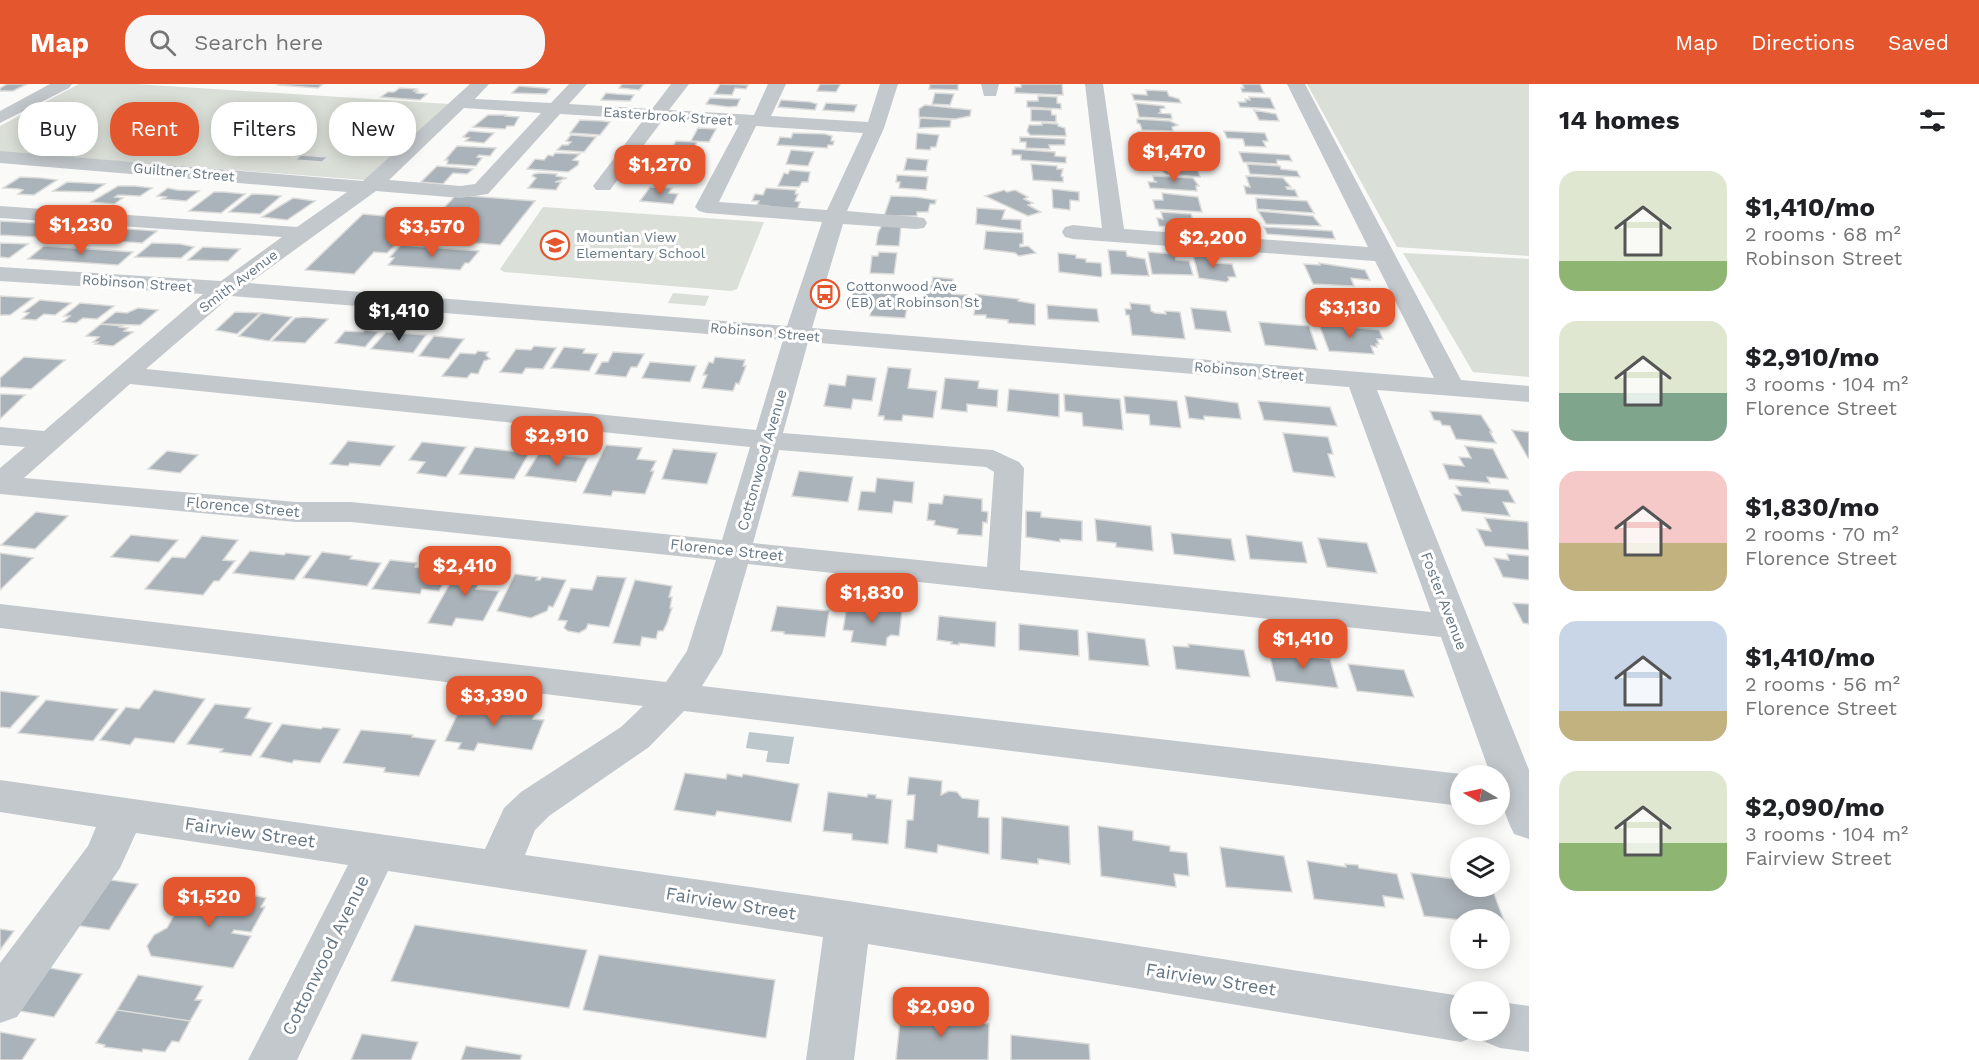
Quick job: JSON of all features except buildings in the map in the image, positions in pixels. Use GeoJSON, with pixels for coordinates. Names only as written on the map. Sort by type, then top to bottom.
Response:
{"type":"FeatureCollection","features":[{"type":"Feature","properties":{"kind":"street"},"geometry":{"type":"LineString","coordinates":[[0,118],[63,84]]}},
{"type":"Feature","properties":{"kind":"street","name":"Smith Avenue"},"geometry":{"type":"LineString","coordinates":[[0,485],[123,375],[226,288],[369,186],[480,84]]}},
{"type":"Feature","properties":{"kind":"street"},"geometry":{"type":"LineString","coordinates":[[557,108],[578,84]]}},
{"type":"Feature","properties":{"kind":"street"},"geometry":{"type":"LineString","coordinates":[[603,186],[680,84]]}},
{"type":"Feature","properties":{"kind":"street"},"geometry":{"type":"LineString","coordinates":[[777,84],[706,207],[916,223]]}},
{"type":"Feature","properties":{"kind":"street","name":"Cottonwood Avenue"},"geometry":{"type":"LineString","coordinates":[[498,868],[519,820],[535,804],[635,737],[674,698],[704,654],[797,335],[834,217],[875,128],[889,84]]}},
{"type":"Feature","properties":{"kind":"street"},"geometry":{"type":"LineString","coordinates":[[1094,84],[1114,235]]}},
{"type":"Feature","properties":{"kind":"street"},"geometry":{"type":"LineString","coordinates":[[1296,84],[1452,388]]}},
{"type":"Feature","properties":{"kind":"street","name":"Easterbrook Street"},"geometry":{"type":"LineString","coordinates":[[461,103],[875,128]]}},
{"type":"Feature","properties":{"kind":"street","name":"Guiltner Street"},"geometry":{"type":"LineString","coordinates":[[0,158],[461,192],[481,190],[557,108]]}},
{"type":"Feature","properties":{"kind":"street"},"geometry":{"type":"LineString","coordinates":[[0,212],[284,231],[300,234]]}},
{"type":"Feature","properties":{"kind":"street"},"geometry":{"type":"LineString","coordinates":[[1073,232],[1384,255]]}},
{"type":"Feature","properties":{"kind":"street","name":"Robinson Street"},"geometry":{"type":"LineString","coordinates":[[0,274],[226,288],[1529,394]]}},
{"type":"Feature","properties":{"kind":"street"},"geometry":{"type":"LineString","coordinates":[[123,375],[767,440],[993,459],[1009,468],[1003,579]]}},
{"type":"Feature","properties":{"kind":"street","name":"Foster Avenue"},"geometry":{"type":"LineString","coordinates":[[1360,380],[1453,626],[1516,805]]}},
{"type":"Feature","properties":{"kind":"street"},"geometry":{"type":"LineString","coordinates":[[0,436],[50,440]]}},
{"type":"Feature","properties":{"kind":"street","name":"Florence Street"},"geometry":{"type":"LineString","coordinates":[[0,485],[296,512],[351,512],[1453,626]]}},
{"type":"Feature","properties":{"kind":"street"},"geometry":{"type":"LineString","coordinates":[[0,616],[1450,789]]}},
{"type":"Feature","properties":{"kind":"street","name":"Fairview Street"},"geometry":{"type":"LineString","coordinates":[[0,796],[848,921],[1450,1016]]}},
{"type":"Feature","properties":{"kind":"street"},"geometry":{"type":"LineString","coordinates":[[0,1001],[105,855],[112,837],[126,814]]}},
{"type":"Feature","properties":{"kind":"street","name":"Cottonwood Avenue"},"geometry":{"type":"LineString","coordinates":[[272,1060],[376,851]]}},
{"type":"Feature","properties":{"kind":"street"},"geometry":{"type":"LineString","coordinates":[[830,1060],[848,921]]}},
{"type":"Feature","properties":{"kind":"street"},"geometry":{"type":"LineString","coordinates":[[1510,1026],[1529,1029]]}},
{"type":"Feature","properties":{"kind":"shaded area"},"geometry":{"type":"Polygon","coordinates":[[[79,84],[136,84],[449,104],[416,134],[416,102],[329,102],[329,156],[392,156],[365,180],[52,156],[98,156],[98,102],[45,102],[79,84]]]}},
{"type":"Feature","properties":{"kind":"shaded area"},"geometry":{"type":"Polygon","coordinates":[[[1307,84],[1529,84],[1529,256],[1397,247],[1307,84]]]}},
{"type":"Feature","properties":{"kind":"shaded area"},"geometry":{"type":"Polygon","coordinates":[[[18,116],[18,153],[0,152],[0,126],[18,116]]]}},
{"type":"Feature","properties":{"kind":"shaded area"},"geometry":{"type":"Polygon","coordinates":[[[543,207],[764,222],[737,289],[731,291],[504,272],[500,269],[543,207]]]}},
{"type":"Feature","properties":{"kind":"shaded area"},"geometry":{"type":"Polygon","coordinates":[[[1403,253],[1529,259],[1529,377],[1473,372],[1403,253]]]}},
{"type":"Feature","properties":{"kind":"shaded area"},"geometry":{"type":"Polygon","coordinates":[[[673,293],[709,296],[705,306],[668,303],[673,293]]]}},
{"type":"Feature","properties":{"kind":"shaded area"},"geometry":{"type":"Polygon","coordinates":[[[749,732],[794,737],[789,764],[766,762],[768,751],[746,748],[749,732]]]}},
{"type":"Feature","properties":{"kind":"place","name":"Mountian View Elementary School"},"geometry":{"type":"Point","coordinates":[555,245]}},
{"type":"Feature","properties":{"kind":"place","name":"Cottonwood Ave (EB) at Robinson St"},"geometry":{"type":"Point","coordinates":[825,294]}}]}
